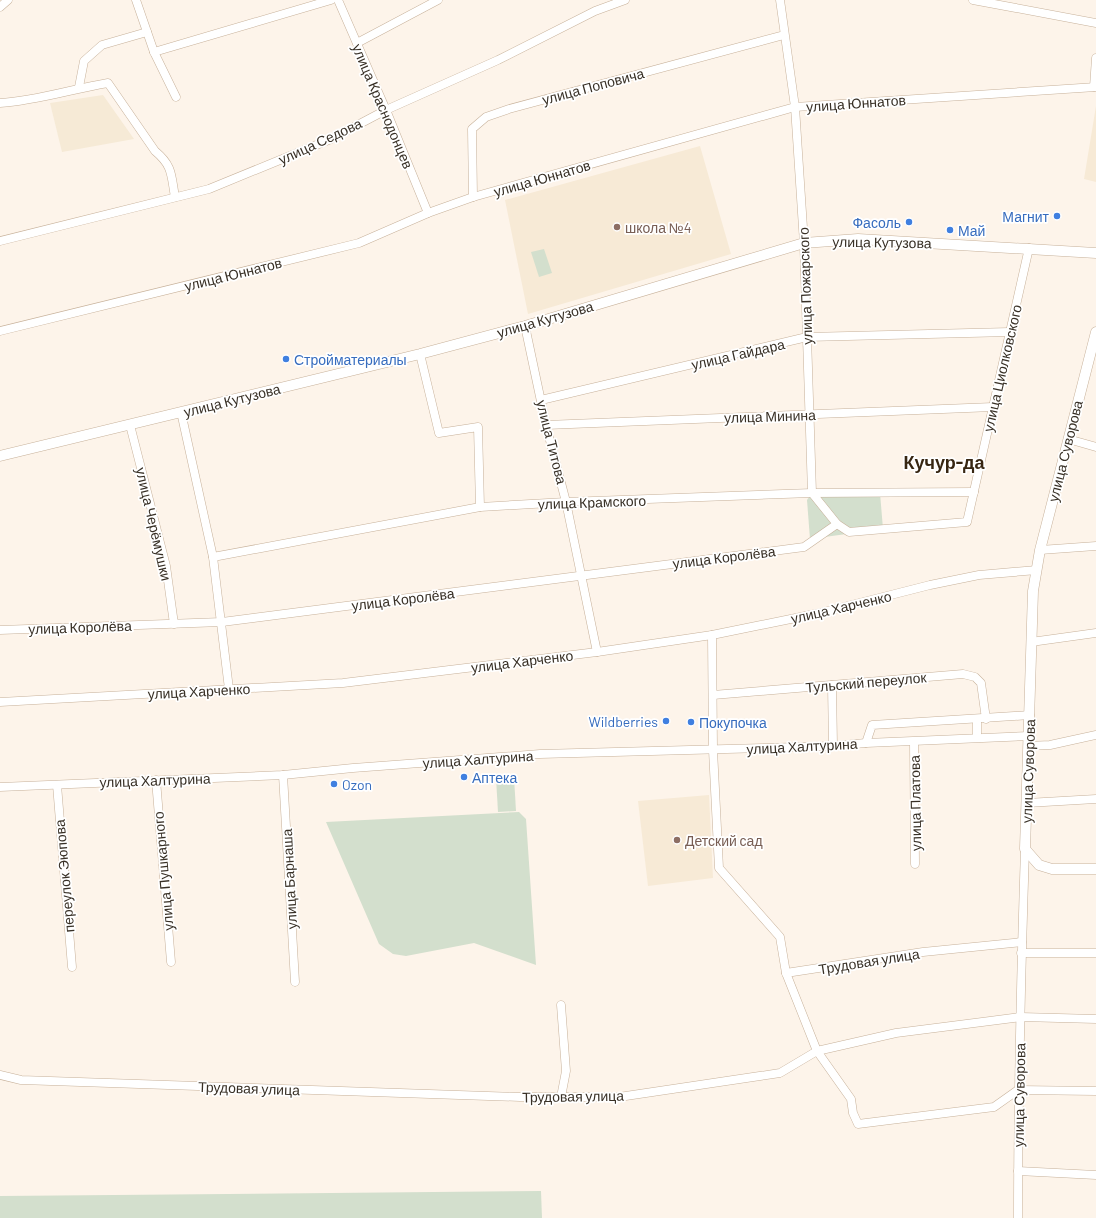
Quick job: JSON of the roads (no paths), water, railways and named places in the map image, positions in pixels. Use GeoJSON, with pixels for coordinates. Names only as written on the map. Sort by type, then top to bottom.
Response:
{"type":"FeatureCollection","features":[{"type":"Feature","properties":{"kind":"main road","name":"улица Кутузова"},"geometry":{"type":"LineString","coordinates":[[0,456],[420,354],[525,326],[804,243],[858,239],[1096,253]]}},
{"type":"Feature","properties":{"kind":"main road","name":"улица Суворова"},"geometry":{"type":"LineString","coordinates":[[1025,849],[1033,591],[1040,550],[1096,332]]}},
{"type":"Feature","properties":{"kind":"main road"},"geometry":{"type":"LineString","coordinates":[[1025,849],[1038,865],[1052,869],[1096,869]]}},
{"type":"Feature","properties":{"kind":"street"},"geometry":{"type":"LineString","coordinates":[[0,7],[8,0]]}},
{"type":"Feature","properties":{"kind":"street"},"geometry":{"type":"LineString","coordinates":[[136,0],[154,52],[176,98]]}},
{"type":"Feature","properties":{"kind":"street"},"geometry":{"type":"LineString","coordinates":[[154,52],[331,0]]}},
{"type":"Feature","properties":{"kind":"street","name":"улица Краснодонцев"},"geometry":{"type":"LineString","coordinates":[[338,0],[386,110],[428,213]]}},
{"type":"Feature","properties":{"kind":"street"},"geometry":{"type":"LineString","coordinates":[[357,43],[438,0]]}},
{"type":"Feature","properties":{"kind":"street","name":"улица Седова"},"geometry":{"type":"LineString","coordinates":[[0,242],[209,189],[331,139],[386,110],[498,60],[595,10],[625,0]]}},
{"type":"Feature","properties":{"kind":"street","name":"улица Пожарского"},"geometry":{"type":"LineString","coordinates":[[780,0],[794,107],[804,243],[812,493]]}},
{"type":"Feature","properties":{"kind":"street"},"geometry":{"type":"LineString","coordinates":[[973,0],[1096,23]]}},
{"type":"Feature","properties":{"kind":"street"},"geometry":{"type":"LineString","coordinates":[[79,87],[84,61],[102,45],[147,32]]}},
{"type":"Feature","properties":{"kind":"street","name":"улица Поповича"},"geometry":{"type":"LineString","coordinates":[[473,197],[472,129],[486,117],[509,109],[784,35]]}},
{"type":"Feature","properties":{"kind":"street"},"geometry":{"type":"LineString","coordinates":[[1095,87],[1096,58]]}},
{"type":"Feature","properties":{"kind":"street"},"geometry":{"type":"LineString","coordinates":[[0,103],[16,102],[79,87],[108,83],[155,151],[165,159],[170,168],[175,197]]}},
{"type":"Feature","properties":{"kind":"street","name":"улица Юннатов"},"geometry":{"type":"LineString","coordinates":[[0,331],[359,243],[428,213],[473,197],[794,107],[1095,87]]}},
{"type":"Feature","properties":{"kind":"street","name":"улица Циолковского"},"geometry":{"type":"LineString","coordinates":[[837,524],[849,532],[967,522],[1029,248]]}},
{"type":"Feature","properties":{"kind":"street","name":"улица Титова"},"geometry":{"type":"LineString","coordinates":[[525,326],[546,425],[566,502],[597,652]]}},
{"type":"Feature","properties":{"kind":"street","name":"улица Гайдара"},"geometry":{"type":"LineString","coordinates":[[541,400],[807,338],[1010,332]]}},
{"type":"Feature","properties":{"kind":"street"},"geometry":{"type":"LineString","coordinates":[[420,354],[439,433],[478,427],[480,507]]}},
{"type":"Feature","properties":{"kind":"street","name":"улица Минина"},"geometry":{"type":"LineString","coordinates":[[546,425],[993,407]]}},
{"type":"Feature","properties":{"kind":"street"},"geometry":{"type":"LineString","coordinates":[[181,412],[213,557],[229,689]]}},
{"type":"Feature","properties":{"kind":"street","name":"улица Черёмушки"},"geometry":{"type":"LineString","coordinates":[[130,425],[166,566],[174,624]]}},
{"type":"Feature","properties":{"kind":"street"},"geometry":{"type":"LineString","coordinates":[[1068,439],[1096,447]]}},
{"type":"Feature","properties":{"kind":"street","name":"улица Крамского"},"geometry":{"type":"LineString","coordinates":[[213,557],[480,507],[566,502],[812,493],[974,492]]}},
{"type":"Feature","properties":{"kind":"street"},"geometry":{"type":"LineString","coordinates":[[812,493],[837,524]]}},
{"type":"Feature","properties":{"kind":"street","name":"улица Королёва"},"geometry":{"type":"LineString","coordinates":[[0,630],[222,622],[804,547],[837,524]]}},
{"type":"Feature","properties":{"kind":"street"},"geometry":{"type":"LineString","coordinates":[[1040,550],[1096,546]]}},
{"type":"Feature","properties":{"kind":"street","name":"улица Харченко"},"geometry":{"type":"LineString","coordinates":[[0,702],[343,683],[597,652],[712,635],[840,608],[930,585],[979,575],[1036,570]]}},
{"type":"Feature","properties":{"kind":"street"},"geometry":{"type":"LineString","coordinates":[[1032,642],[1096,633]]}},
{"type":"Feature","properties":{"kind":"street"},"geometry":{"type":"LineString","coordinates":[[712,635],[713,750],[719,868],[780,937],[786,973],[817,1051],[851,1099],[853,1113],[858,1124],[994,1107],[1018,1090],[1096,1091]]}},
{"type":"Feature","properties":{"kind":"street","name":"Тульский переулок"},"geometry":{"type":"LineString","coordinates":[[713,695],[963,674],[975,677],[982,683],[986,719]]}},
{"type":"Feature","properties":{"kind":"street"},"geometry":{"type":"LineString","coordinates":[[832,685],[833,746]]}},
{"type":"Feature","properties":{"kind":"street"},"geometry":{"type":"LineString","coordinates":[[866,743],[872,725],[986,719],[1030,715]]}},
{"type":"Feature","properties":{"kind":"street"},"geometry":{"type":"LineString","coordinates":[[977,719],[977,738]]}},
{"type":"Feature","properties":{"kind":"street","name":"улица Халтурина"},"geometry":{"type":"LineString","coordinates":[[0,787],[283,775],[353,768],[540,754],[833,746],[977,738],[1029,741],[1050,745],[1096,735]]}},
{"type":"Feature","properties":{"kind":"street","name":"улица Платова"},"geometry":{"type":"LineString","coordinates":[[914,742],[916,864]]}},
{"type":"Feature","properties":{"kind":"street","name":"улица Барнаша"},"geometry":{"type":"LineString","coordinates":[[283,775],[295,982]]}},
{"type":"Feature","properties":{"kind":"street","name":"улица Пушкарного"},"geometry":{"type":"LineString","coordinates":[[156,780],[171,962]]}},
{"type":"Feature","properties":{"kind":"street","name":"переулок Эюпова"},"geometry":{"type":"LineString","coordinates":[[57,785],[72,967]]}},
{"type":"Feature","properties":{"kind":"street"},"geometry":{"type":"LineString","coordinates":[[1027,804],[1096,799]]}},
{"type":"Feature","properties":{"kind":"street","name":"улица Суворова"},"geometry":{"type":"LineString","coordinates":[[1018,1218],[1018,1090],[1022,1017],[1021,953],[1025,849]]}},
{"type":"Feature","properties":{"kind":"street","name":"Трудовая улица"},"geometry":{"type":"LineString","coordinates":[[786,973],[923,952],[1022,942]]}},
{"type":"Feature","properties":{"kind":"street"},"geometry":{"type":"LineString","coordinates":[[1021,953],[1096,954]]}},
{"type":"Feature","properties":{"kind":"street"},"geometry":{"type":"LineString","coordinates":[[561,1005],[566,1071],[561,1097]]}},
{"type":"Feature","properties":{"kind":"street","name":"Трудовая улица"},"geometry":{"type":"LineString","coordinates":[[0,1075],[21,1080],[561,1097],[619,1097],[780,1073],[817,1051],[896,1033],[1022,1017],[1096,1019]]}},
{"type":"Feature","properties":{"kind":"street"},"geometry":{"type":"LineString","coordinates":[[1018,1171],[1096,1175]]}},
{"type":"Feature","properties":{"kind":"place","name":"Магнит"},"geometry":{"type":"Point","coordinates":[1057,216]}},
{"type":"Feature","properties":{"kind":"place","name":"Фасоль"},"geometry":{"type":"Point","coordinates":[909,222]}},
{"type":"Feature","properties":{"kind":"place","name":"школа №4"},"geometry":{"type":"Point","coordinates":[617,227]}},
{"type":"Feature","properties":{"kind":"place","name":"Май"},"geometry":{"type":"Point","coordinates":[950,230]}},
{"type":"Feature","properties":{"kind":"place","name":"Стройматериалы"},"geometry":{"type":"Point","coordinates":[286,359]}},
{"type":"Feature","properties":{"kind":"place","name":"Wildberries"},"geometry":{"type":"Point","coordinates":[666,721]}},
{"type":"Feature","properties":{"kind":"place","name":"Покупочка"},"geometry":{"type":"Point","coordinates":[691,722]}},
{"type":"Feature","properties":{"kind":"place","name":"Аптека"},"geometry":{"type":"Point","coordinates":[464,777]}},
{"type":"Feature","properties":{"kind":"place","name":"Ozon"},"geometry":{"type":"Point","coordinates":[334,784]}},
{"type":"Feature","properties":{"kind":"place","name":"Детский сад"},"geometry":{"type":"Point","coordinates":[677,840]}},
{"type":"Feature","properties":{"kind":"district","name":"Кучур-да"},"geometry":{"type":"Point","coordinates":[944,462]}}]}
